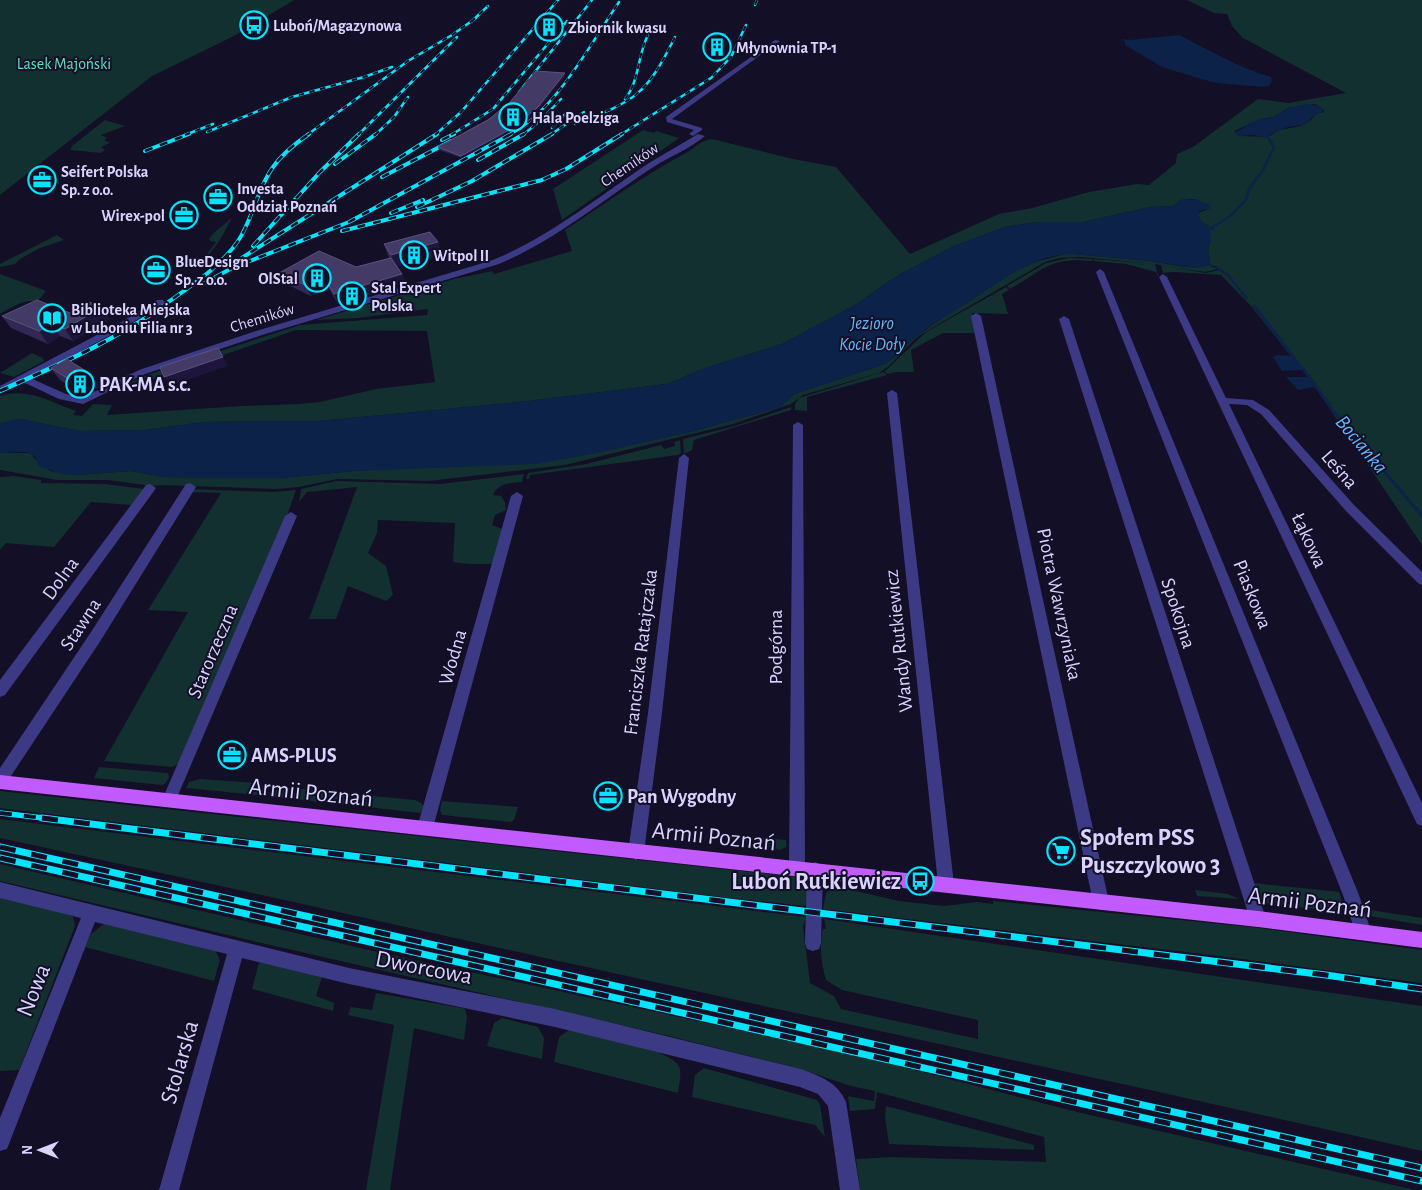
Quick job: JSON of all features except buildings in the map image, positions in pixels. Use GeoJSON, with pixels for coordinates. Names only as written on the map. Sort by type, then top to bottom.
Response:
{"type":"FeatureCollection","features":[{"type":"Feature","properties":{"kind":"main road","name":"Armii Poznań"},"geometry":{"type":"LineString","coordinates":[[0,781],[636,852],[946,884],[1363,931],[1422,940]]}},
{"type":"Feature","properties":{"kind":"street","name":"Chemików"},"geometry":{"type":"LineString","coordinates":[[22,378],[74,401],[88,400],[118,382],[142,372],[259,333],[502,260],[576,217],[697,135],[700,129],[669,121],[668,118],[777,41]]}},
{"type":"Feature","properties":{"kind":"street","name":"Piaskowa"},"geometry":{"type":"LineString","coordinates":[[1100,272],[1351,895],[1363,931]]}},
{"type":"Feature","properties":{"kind":"street","name":"Łąkowa"},"geometry":{"type":"LineString","coordinates":[[1163,277],[1422,819]]}},
{"type":"Feature","properties":{"kind":"street"},"geometry":{"type":"LineString","coordinates":[[2,389],[109,333],[160,302]]}},
{"type":"Feature","properties":{"kind":"street","name":"Piotra Wawrzyniaka"},"geometry":{"type":"LineString","coordinates":[[976,316],[1101,902]]}},
{"type":"Feature","properties":{"kind":"street","name":"Spokojna"},"geometry":{"type":"LineString","coordinates":[[1064,319],[1258,919]]}},
{"type":"Feature","properties":{"kind":"street","name":"Chemików"},"geometry":{"type":"LineString","coordinates":[[2,389],[41,388]]}},
{"type":"Feature","properties":{"kind":"street","name":"Wandy Rutkiewicz"},"geometry":{"type":"LineString","coordinates":[[892,393],[946,884]]}},
{"type":"Feature","properties":{"kind":"street","name":"Leśna"},"geometry":{"type":"LineString","coordinates":[[1223,401],[1248,402],[1265,412],[1350,508],[1422,580]]}},
{"type":"Feature","properties":{"kind":"street","name":"Podgórna"},"geometry":{"type":"LineString","coordinates":[[797,868],[798,425]]}},
{"type":"Feature","properties":{"kind":"street","name":"Franciszka Ratajczaka"},"geometry":{"type":"LineString","coordinates":[[636,852],[655,713],[684,458]]}},
{"type":"Feature","properties":{"kind":"street","name":"Stawna"},"geometry":{"type":"LineString","coordinates":[[0,781],[96,636],[190,487]]}},
{"type":"Feature","properties":{"kind":"street","name":"Dolna"},"geometry":{"type":"LineString","coordinates":[[0,691],[150,488]]}},
{"type":"Feature","properties":{"kind":"street","name":"Wodna"},"geometry":{"type":"LineString","coordinates":[[424,828],[517,496]]}},
{"type":"Feature","properties":{"kind":"street","name":"Starorzeczna"},"geometry":{"type":"LineString","coordinates":[[169,800],[290,516]]}},
{"type":"Feature","properties":{"kind":"street"},"geometry":{"type":"LineString","coordinates":[[813,943],[815,870]]}},
{"type":"Feature","properties":{"kind":"street","name":"Dworcowa"},"geometry":{"type":"LineString","coordinates":[[0,890],[349,976],[555,1018],[812,1081],[824,1088],[834,1098],[838,1107],[850,1190]]}},
{"type":"Feature","properties":{"kind":"street","name":"Nowa"},"geometry":{"type":"LineString","coordinates":[[0,1142],[91,912]]}},
{"type":"Feature","properties":{"kind":"street","name":"Stolarska"},"geometry":{"type":"LineString","coordinates":[[169,1190],[237,947]]}},
{"type":"Feature","properties":{"kind":"green space","name":"Lasek Majoński"},"geometry":{"type":"Polygon","coordinates":[[[0,0],[294,0],[236,35],[152,76],[0,195],[0,0]]]}},
{"type":"Feature","properties":{"kind":"green space"},"geometry":{"type":"Polygon","coordinates":[[[1187,0],[1422,0],[1422,545],[1294,356],[1290,355],[1251,306],[1221,275],[1163,273],[1161,265],[1155,264],[1159,279],[1156,272],[1126,264],[1094,261],[1094,259],[1154,264],[1081,257],[1059,258],[1045,262],[925,332],[879,373],[803,395],[791,404],[733,424],[565,465],[429,481],[337,479],[299,487],[275,489],[152,486],[108,480],[57,480],[0,470],[0,453],[30,453],[50,471],[76,475],[131,471],[164,477],[281,478],[354,471],[437,467],[686,433],[780,407],[794,394],[885,364],[914,338],[932,325],[1011,273],[1035,262],[1065,254],[1150,261],[1185,267],[1208,265],[1217,269],[1205,272],[1170,267],[1206,273],[1219,270],[1227,275],[1246,298],[1228,274],[1210,264],[1208,248],[1210,230],[1214,229],[1201,222],[1197,213],[1207,210],[1198,200],[1187,199],[1173,206],[1150,207],[1083,222],[1037,222],[1005,227],[954,246],[897,276],[855,305],[782,344],[705,368],[667,384],[520,402],[318,421],[204,422],[145,430],[80,431],[20,419],[0,424],[0,396],[20,393],[39,397],[76,411],[73,415],[82,416],[93,404],[112,405],[107,415],[300,404],[320,402],[376,389],[435,382],[427,331],[296,330],[121,390],[126,384],[147,375],[300,325],[427,315],[428,309],[357,318],[316,320],[454,279],[492,271],[494,274],[572,251],[565,230],[640,180],[702,142],[712,139],[793,159],[836,167],[910,254],[999,214],[1032,208],[1089,192],[1137,184],[1149,185],[1176,163],[1177,154],[1193,147],[1258,99],[1288,103],[1346,93],[1243,38],[1232,26],[1227,14],[1214,13],[1187,0]],[[1315,104],[1288,108],[1274,117],[1261,119],[1234,131],[1242,136],[1268,137],[1279,130],[1301,126],[1311,120],[1316,114],[1324,112],[1315,104]]]}},
{"type":"Feature","properties":{"kind":"green space"},"geometry":{"type":"Polygon","coordinates":[[[105,120],[125,126],[101,135],[107,138],[104,140],[110,143],[101,147],[105,150],[101,153],[70,150],[72,146],[105,120]]]}},
{"type":"Feature","properties":{"kind":"green space"},"geometry":{"type":"Polygon","coordinates":[[[643,130],[654,133],[656,131],[679,138],[562,220],[553,189],[643,130]]]}},
{"type":"Feature","properties":{"kind":"green space"},"geometry":{"type":"Polygon","coordinates":[[[232,217],[220,239],[201,262],[216,242],[209,239],[232,217]]]}},
{"type":"Feature","properties":{"kind":"green space"},"geometry":{"type":"Polygon","coordinates":[[[57,235],[64,240],[40,248],[20,259],[15,264],[0,267],[0,264],[57,235]]]}},
{"type":"Feature","properties":{"kind":"green space"},"geometry":{"type":"Polygon","coordinates":[[[1069,258],[1092,259],[1093,261],[1078,260],[1057,263],[1040,270],[1010,289],[1007,286],[1046,263],[1069,258]]]}},
{"type":"Feature","properties":{"kind":"green space"},"geometry":{"type":"Polygon","coordinates":[[[201,262],[199,264],[192,269],[188,267],[201,262]]]}},
{"type":"Feature","properties":{"kind":"green space"},"geometry":{"type":"Polygon","coordinates":[[[0,274],[46,291],[37,302],[23,302],[0,314],[0,274]]]}},
{"type":"Feature","properties":{"kind":"green space"},"geometry":{"type":"Polygon","coordinates":[[[1006,287],[1009,290],[1002,294],[1008,314],[972,313],[975,333],[943,333],[911,350],[914,372],[888,374],[884,372],[926,332],[1006,287]]]}},
{"type":"Feature","properties":{"kind":"green space"},"geometry":{"type":"Polygon","coordinates":[[[32,353],[43,358],[44,361],[14,377],[0,373],[32,353]]]}},
{"type":"Feature","properties":{"kind":"green space"},"geometry":{"type":"Polygon","coordinates":[[[883,372],[887,375],[807,397],[807,411],[795,410],[795,404],[799,398],[883,372]]]}},
{"type":"Feature","properties":{"kind":"green space"},"geometry":{"type":"Polygon","coordinates":[[[791,407],[791,410],[694,440],[692,450],[684,454],[683,439],[735,426],[791,407]]]}},
{"type":"Feature","properties":{"kind":"green space"},"geometry":{"type":"Polygon","coordinates":[[[680,440],[681,453],[678,455],[530,475],[529,479],[526,479],[528,473],[586,464],[661,445],[664,449],[675,446],[674,442],[680,440]]]}},
{"type":"Feature","properties":{"kind":"green space"},"geometry":{"type":"Polygon","coordinates":[[[524,474],[522,482],[501,486],[493,495],[501,496],[505,502],[506,510],[495,515],[492,525],[502,529],[503,535],[493,564],[453,562],[455,523],[378,520],[377,533],[368,553],[386,566],[393,595],[386,601],[348,586],[336,619],[309,619],[357,487],[307,492],[299,502],[301,489],[336,481],[440,484],[524,474]]]}},
{"type":"Feature","properties":{"kind":"green space"},"geometry":{"type":"Polygon","coordinates":[[[14,476],[41,480],[41,483],[105,484],[144,489],[131,505],[91,502],[54,547],[6,543],[0,550],[0,477],[14,476]]]}},
{"type":"Feature","properties":{"kind":"green space"},"geometry":{"type":"Polygon","coordinates":[[[191,489],[273,492],[296,490],[287,516],[180,763],[172,767],[104,761],[188,612],[148,610],[221,493],[190,492],[191,489]]]}},
{"type":"Feature","properties":{"kind":"green space"},"geometry":{"type":"Polygon","coordinates":[[[99,767],[168,773],[169,777],[166,783],[162,785],[94,778],[99,767]]]}},
{"type":"Feature","properties":{"kind":"green space"},"geometry":{"type":"Polygon","coordinates":[[[200,779],[257,783],[264,787],[261,794],[257,795],[186,788],[189,782],[200,779]]]}},
{"type":"Feature","properties":{"kind":"green space"},"geometry":{"type":"Polygon","coordinates":[[[278,787],[353,793],[349,805],[273,797],[278,787]]]}},
{"type":"Feature","properties":{"kind":"green space"},"geometry":{"type":"Polygon","coordinates":[[[0,791],[796,877],[803,882],[808,893],[805,906],[0,808],[0,791]]]}},
{"type":"Feature","properties":{"kind":"green space"},"geometry":{"type":"Polygon","coordinates":[[[363,795],[415,800],[424,807],[420,813],[359,806],[363,795]]]}},
{"type":"Feature","properties":{"kind":"green space"},"geometry":{"type":"Polygon","coordinates":[[[442,801],[518,807],[514,820],[511,822],[442,815],[440,810],[442,801]]]}},
{"type":"Feature","properties":{"kind":"green space"},"geometry":{"type":"Polygon","coordinates":[[[0,819],[806,917],[803,927],[810,983],[834,996],[841,1009],[978,1039],[978,1020],[842,990],[826,980],[821,949],[823,929],[826,929],[824,919],[1422,1006],[1422,1151],[0,838],[0,819]]]}},
{"type":"Feature","properties":{"kind":"green space"},"geometry":{"type":"Polygon","coordinates":[[[716,833],[786,840],[786,847],[780,850],[716,835],[716,833]]]}},
{"type":"Feature","properties":{"kind":"green space"},"geometry":{"type":"Polygon","coordinates":[[[0,864],[369,950],[868,1058],[1077,1112],[1415,1190],[860,1190],[856,1159],[891,1157],[1046,1162],[1044,1137],[877,1092],[875,1109],[850,1111],[848,1096],[874,1101],[875,1091],[851,1086],[797,1068],[669,1036],[0,881],[0,864]]]}},
{"type":"Feature","properties":{"kind":"green space"},"geometry":{"type":"Polygon","coordinates":[[[1254,883],[1339,892],[1344,907],[1338,912],[1263,903],[1259,899],[1254,883]]]}},
{"type":"Feature","properties":{"kind":"green space"},"geometry":{"type":"Polygon","coordinates":[[[832,889],[851,890],[899,901],[944,906],[977,902],[993,904],[993,901],[1259,928],[1422,950],[1422,983],[1211,955],[823,909],[826,893],[832,889]]]}},
{"type":"Feature","properties":{"kind":"green space"},"geometry":{"type":"Polygon","coordinates":[[[1195,890],[1228,894],[1239,899],[1197,896],[1195,890]]]}},
{"type":"Feature","properties":{"kind":"green space"},"geometry":{"type":"Polygon","coordinates":[[[0,897],[69,914],[73,917],[75,926],[19,1070],[0,1071],[0,897]]]}},
{"type":"Feature","properties":{"kind":"green space"},"geometry":{"type":"Polygon","coordinates":[[[1364,909],[1422,918],[1422,925],[1370,916],[1364,909]]]}},
{"type":"Feature","properties":{"kind":"green space"},"geometry":{"type":"Polygon","coordinates":[[[104,924],[215,950],[220,960],[214,981],[85,947],[91,934],[104,924]]]}},
{"type":"Feature","properties":{"kind":"green space"},"geometry":{"type":"Polygon","coordinates":[[[259,962],[322,977],[316,996],[334,1003],[333,1011],[252,989],[259,962]]]}},
{"type":"Feature","properties":{"kind":"green space"},"geometry":{"type":"Polygon","coordinates":[[[376,993],[462,1008],[465,1009],[467,1017],[464,1040],[414,1028],[390,1190],[366,1190],[394,1025],[348,1015],[351,1007],[372,1010],[376,993]]]}},
{"type":"Feature","properties":{"kind":"green space"},"geometry":{"type":"Polygon","coordinates":[[[502,1018],[538,1027],[544,1038],[542,1059],[487,1046],[494,1023],[502,1018]]]}},
{"type":"Feature","properties":{"kind":"green space"},"geometry":{"type":"Polygon","coordinates":[[[569,1030],[629,1043],[661,1053],[672,1059],[680,1069],[678,1093],[554,1062],[559,1037],[569,1030]]]}},
{"type":"Feature","properties":{"kind":"green space"},"geometry":{"type":"Polygon","coordinates":[[[704,1068],[817,1100],[820,1105],[825,1137],[815,1125],[692,1097],[695,1075],[704,1068]]]}},
{"type":"Feature","properties":{"kind":"green space"},"geometry":{"type":"Polygon","coordinates":[[[886,1106],[1034,1145],[1034,1150],[889,1144],[885,1118],[886,1106]]]}},
{"type":"Feature","properties":{"kind":"water"},"geometry":{"type":"Polygon","coordinates":[[[1179,35],[1236,64],[1271,77],[1272,82],[1269,86],[1264,87],[1217,83],[1201,79],[1162,67],[1125,45],[1125,41],[1121,39],[1130,40],[1179,35]]]}},
{"type":"Feature","properties":{"kind":"water"},"geometry":{"type":"Polygon","coordinates":[[[1306,104],[1319,106],[1324,111],[1315,115],[1304,125],[1288,127],[1269,135],[1269,139],[1254,135],[1239,136],[1234,133],[1257,120],[1274,117],[1288,108],[1306,104]]]}},
{"type":"Feature","properties":{"kind":"water","name":"Jezioro Kocie Doły"},"geometry":{"type":"Polygon","coordinates":[[[1184,199],[1198,200],[1210,205],[1210,209],[1199,211],[1198,216],[1204,224],[1214,228],[1210,231],[1211,241],[1208,248],[1210,264],[1216,267],[1208,265],[1193,268],[1150,261],[1073,254],[1045,258],[1007,277],[935,323],[914,338],[893,359],[885,364],[794,394],[781,407],[686,433],[597,453],[536,464],[354,471],[281,478],[223,478],[164,477],[131,471],[76,475],[62,474],[41,467],[38,465],[35,457],[28,452],[0,453],[0,424],[20,419],[80,431],[145,430],[204,422],[318,421],[520,402],[667,384],[705,368],[782,344],[855,305],[897,276],[954,246],[1005,227],[1037,222],[1083,222],[1150,207],[1173,206],[1184,199]]]}},
{"type":"Feature","properties":{"kind":"water"},"geometry":{"type":"Polygon","coordinates":[[[1277,355],[1294,356],[1305,370],[1282,371],[1273,357],[1277,355]]]}},
{"type":"Feature","properties":{"kind":"water"},"geometry":{"type":"Polygon","coordinates":[[[1286,377],[1309,377],[1315,387],[1298,390],[1286,377]]]}},
{"type":"Feature","properties":{"kind":"waterway"},"geometry":{"type":"LineString","coordinates":[[1213,227],[1230,216],[1246,200],[1249,189],[1263,170],[1274,147],[1269,139]]}},
{"type":"Feature","properties":{"kind":"waterway","name":"Bocianka"},"geometry":{"type":"LineString","coordinates":[[1216,267],[1228,275],[1246,298]]}},
{"type":"Feature","properties":{"kind":"waterway","name":"Bocianka"},"geometry":{"type":"LineString","coordinates":[[1255,307],[1292,355]]}},
{"type":"Feature","properties":{"kind":"waterway","name":"Bocianka"},"geometry":{"type":"LineString","coordinates":[[1304,370],[1335,413],[1422,516]]}},
{"type":"Feature","properties":{"kind":"railway"},"geometry":{"type":"LineString","coordinates":[[435,135],[461,112],[558,0]]}},
{"type":"Feature","properties":{"kind":"railway"},"geometry":{"type":"LineString","coordinates":[[519,92],[592,0]]}},
{"type":"Feature","properties":{"kind":"railway"},"geometry":{"type":"LineString","coordinates":[[755,5],[757,0]]}},
{"type":"Feature","properties":{"kind":"railway"},"geometry":{"type":"LineString","coordinates":[[509,135],[526,124],[557,93],[584,57],[619,2]]}},
{"type":"Feature","properties":{"kind":"railway"},"geometry":{"type":"LineString","coordinates":[[473,20],[488,6]]}},
{"type":"Feature","properties":{"kind":"railway"},"geometry":{"type":"LineString","coordinates":[[307,135],[408,61],[473,20]]}},
{"type":"Feature","properties":{"kind":"railway"},"geometry":{"type":"LineString","coordinates":[[451,135],[493,109],[567,21]]}},
{"type":"Feature","properties":{"kind":"railway"},"geometry":{"type":"LineString","coordinates":[[620,135],[711,78],[731,57],[746,25]]}},
{"type":"Feature","properties":{"kind":"railway"},"geometry":{"type":"LineString","coordinates":[[625,99],[636,76],[644,43],[648,35]]}},
{"type":"Feature","properties":{"kind":"railway"},"geometry":{"type":"LineString","coordinates":[[358,135],[457,37]]}},
{"type":"Feature","properties":{"kind":"railway"},"geometry":{"type":"LineString","coordinates":[[575,124],[612,109],[637,94],[655,73],[675,37]]}},
{"type":"Feature","properties":{"kind":"railway"},"geometry":{"type":"LineString","coordinates":[[207,132],[292,97],[364,77],[392,67]]}},
{"type":"Feature","properties":{"kind":"railway"},"geometry":{"type":"LineString","coordinates":[[375,135],[394,117],[408,97]]}},
{"type":"Feature","properties":{"kind":"railway"},"geometry":{"type":"LineString","coordinates":[[523,135],[561,99]]}},
{"type":"Feature","properties":{"kind":"railway"},"geometry":{"type":"LineString","coordinates":[[552,128],[568,111]]}},
{"type":"Feature","properties":{"kind":"railway"},"geometry":{"type":"LineString","coordinates":[[550,135],[584,112]]}},
{"type":"Feature","properties":{"kind":"railway"},"geometry":{"type":"LineString","coordinates":[[185,135],[213,124]]}},
{"type":"Feature","properties":{"kind":"railway"},"geometry":{"type":"LineString","coordinates":[[145,151],[189,134]]}},
{"type":"Feature","properties":{"kind":"railway"},"geometry":{"type":"LineString","coordinates":[[160,308],[212,269],[230,251],[248,223],[263,185],[273,167],[290,149],[309,134]]}},
{"type":"Feature","properties":{"kind":"railway"},"geometry":{"type":"LineString","coordinates":[[253,246],[320,172],[359,134]]}},
{"type":"Feature","properties":{"kind":"railway"},"geometry":{"type":"LineString","coordinates":[[335,164],[376,134]]}},
{"type":"Feature","properties":{"kind":"railway"},"geometry":{"type":"LineString","coordinates":[[237,261],[437,134]]}},
{"type":"Feature","properties":{"kind":"railway"},"geometry":{"type":"LineString","coordinates":[[442,140],[454,134]]}},
{"type":"Feature","properties":{"kind":"railway"},"geometry":{"type":"LineString","coordinates":[[201,285],[232,268],[349,222],[511,134]]}},
{"type":"Feature","properties":{"kind":"railway"},"geometry":{"type":"LineString","coordinates":[[478,160],[524,134]]}},
{"type":"Feature","properties":{"kind":"railway"},"geometry":{"type":"LineString","coordinates":[[417,207],[472,181],[552,134]]}},
{"type":"Feature","properties":{"kind":"railway"},"geometry":{"type":"LineString","coordinates":[[342,231],[542,180],[566,169],[622,134]]}},
{"type":"Feature","properties":{"kind":"railway"},"geometry":{"type":"LineString","coordinates":[[382,177],[451,141]]}},
{"type":"Feature","properties":{"kind":"railway"},"geometry":{"type":"LineString","coordinates":[[391,213],[423,200]]}},
{"type":"Feature","properties":{"kind":"railway"},"geometry":{"type":"LineString","coordinates":[[0,391],[103,342],[162,307]]}},
{"type":"Feature","properties":{"kind":"railway"},"geometry":{"type":"LineString","coordinates":[[0,813],[52,819]]}},
{"type":"Feature","properties":{"kind":"railway"},"geometry":{"type":"LineString","coordinates":[[42,818],[1326,975],[1422,989]]}},
{"type":"Feature","properties":{"kind":"railway"},"geometry":{"type":"LineString","coordinates":[[0,847],[1422,1168]]}},
{"type":"Feature","properties":{"kind":"railway"},"geometry":{"type":"LineString","coordinates":[[0,858],[1422,1181]]}},
{"type":"Feature","properties":{"kind":"place","name":"Luboń/Magazynowa"},"geometry":{"type":"Point","coordinates":[254,25]}},
{"type":"Feature","properties":{"kind":"place","name":"Zbiornik kwasu"},"geometry":{"type":"Point","coordinates":[549,27]}},
{"type":"Feature","properties":{"kind":"place","name":"Młynownia TP-1"},"geometry":{"type":"Point","coordinates":[717,47]}},
{"type":"Feature","properties":{"kind":"place","name":"Hala Poelziga"},"geometry":{"type":"Point","coordinates":[513,117]}},
{"type":"Feature","properties":{"kind":"place","name":"Seifert Polska Sp. z o.o."},"geometry":{"type":"Point","coordinates":[42,180]}},
{"type":"Feature","properties":{"kind":"place","name":"Investa Oddział Poznań"},"geometry":{"type":"Point","coordinates":[218,197]}},
{"type":"Feature","properties":{"kind":"place","name":"Wirex-pol"},"geometry":{"type":"Point","coordinates":[184,215]}},
{"type":"Feature","properties":{"kind":"place","name":"Witpol II"},"geometry":{"type":"Point","coordinates":[414,255]}},
{"type":"Feature","properties":{"kind":"place","name":"BlueDesign Sp. z o.o."},"geometry":{"type":"Point","coordinates":[156,270]}},
{"type":"Feature","properties":{"kind":"place","name":"OlStal"},"geometry":{"type":"Point","coordinates":[317,278]}},
{"type":"Feature","properties":{"kind":"place","name":"Stal Expert Polska"},"geometry":{"type":"Point","coordinates":[352,296]}},
{"type":"Feature","properties":{"kind":"place","name":"Biblioteka Miejska w Luboniu Filia nr 3"},"geometry":{"type":"Point","coordinates":[52,318]}},
{"type":"Feature","properties":{"kind":"place","name":"PAK-MA s.c."},"geometry":{"type":"Point","coordinates":[80,384]}},
{"type":"Feature","properties":{"kind":"place","name":"AMS-PLUS"},"geometry":{"type":"Point","coordinates":[232,755]}},
{"type":"Feature","properties":{"kind":"place","name":"Pan Wygodny"},"geometry":{"type":"Point","coordinates":[608,796]}},
{"type":"Feature","properties":{"kind":"place","name":"Społem PSS Puszczykowo 3"},"geometry":{"type":"Point","coordinates":[1061,851]}},
{"type":"Feature","properties":{"kind":"place","name":"Luboń Rutkiewicz"},"geometry":{"type":"Point","coordinates":[920,881]}}]}
